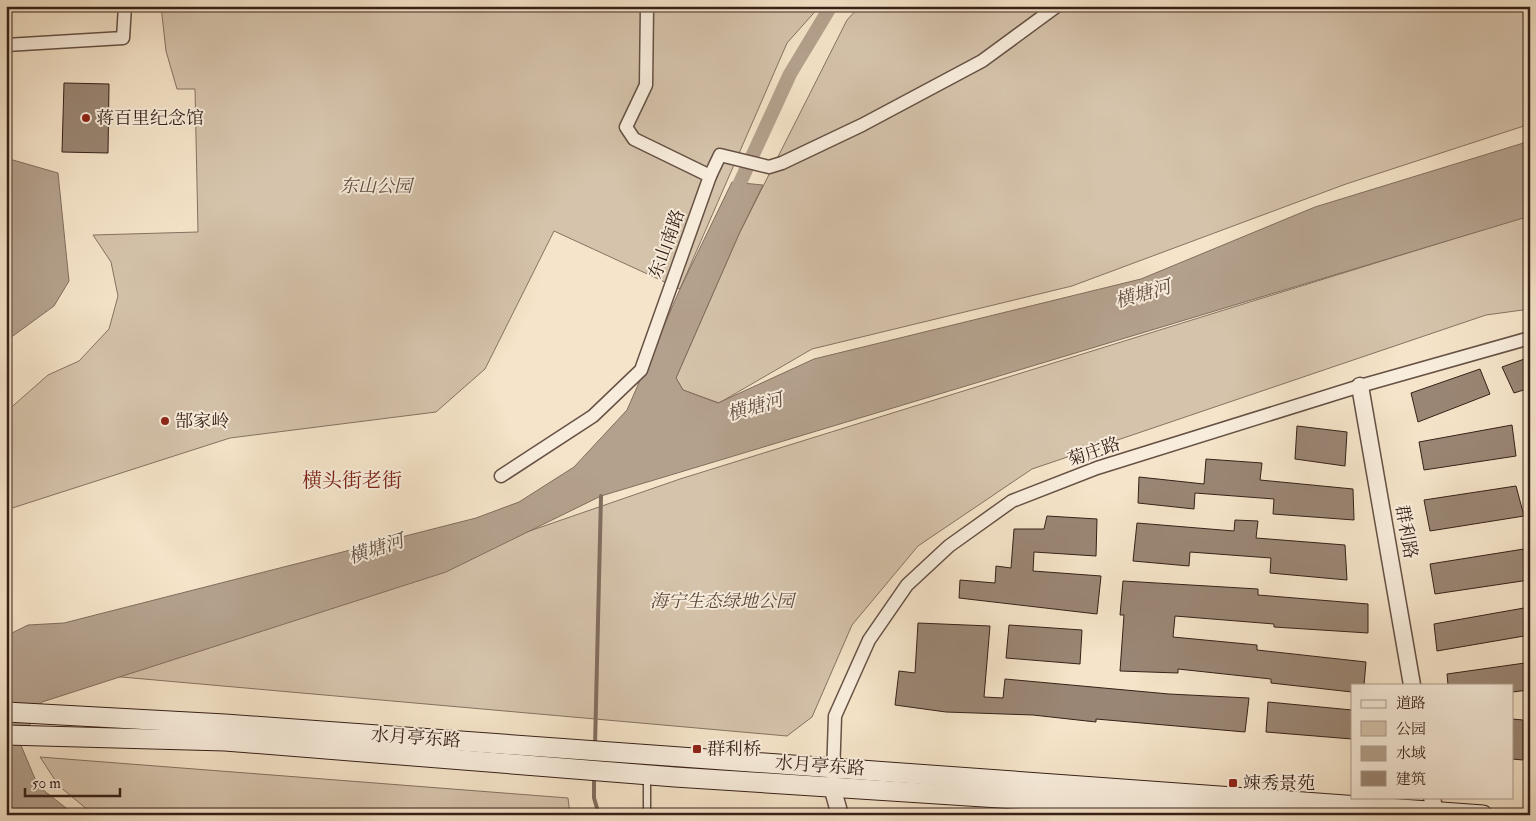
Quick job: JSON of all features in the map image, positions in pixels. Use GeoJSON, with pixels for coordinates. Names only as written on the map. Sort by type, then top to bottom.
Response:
{"type":"FeatureCollection","features":[{"type":"Feature","properties":{"kind":"main road","name":"水月亭东路"},"geometry":{"type":"LineString","coordinates":[[6,712],[646,774],[1263,815]]}},
{"type":"Feature","properties":{"kind":"main road","name":"水月亭东路"},"geometry":{"type":"LineString","coordinates":[[6,735],[225,732],[564,748],[1434,808],[1483,815]]}},
{"type":"Feature","properties":{"kind":"street"},"geometry":{"type":"LineString","coordinates":[[6,45],[123,38],[125,6]]}},
{"type":"Feature","properties":{"kind":"street"},"geometry":{"type":"LineString","coordinates":[[646,6],[646,86],[626,126],[634,139],[710,176]]}},
{"type":"Feature","properties":{"kind":"street","name":"东山南路"},"geometry":{"type":"LineString","coordinates":[[501,476],[594,416],[641,370],[710,176],[720,155],[769,167],[782,163],[862,125],[982,61],[1057,6]]}},
{"type":"Feature","properties":{"kind":"street","name":"菊庄路"},"geometry":{"type":"LineString","coordinates":[[832,787],[835,716],[869,640],[907,586],[949,546],[1012,501],[1097,468],[1360,386],[1530,338]]}},
{"type":"Feature","properties":{"kind":"street","name":"群利路"},"geometry":{"type":"LineString","coordinates":[[1360,386],[1412,684]]}},
{"type":"Feature","properties":{"kind":"street"},"geometry":{"type":"LineString","coordinates":[[832,787],[840,815]]}},
{"type":"Feature","properties":{"kind":"lane"},"geometry":{"type":"LineString","coordinates":[[646,774],[647,815]]}},
{"type":"Feature","properties":{"kind":"green space","name":"东山公园"},"geometry":{"type":"Polygon","coordinates":[[[161,6],[820,6],[787,43],[680,289],[554,231],[485,369],[436,412],[230,438],[6,510],[6,412],[48,375],[79,361],[109,329],[118,296],[111,262],[93,235],[198,232],[195,89],[177,89],[166,51],[161,6]]]}},
{"type":"Feature","properties":{"kind":"green space"},"geometry":{"type":"Polygon","coordinates":[[[860,6],[1530,6],[1530,124],[1346,184],[1072,286],[812,349],[719,403],[683,390],[676,378],[739,234],[847,20],[860,6]]]}},
{"type":"Feature","properties":{"kind":"green space","name":"海宁生态绿地公园"},"geometry":{"type":"Polygon","coordinates":[[[1530,215],[1530,309],[1486,315],[1032,469],[918,546],[852,625],[812,717],[787,736],[110,676],[680,479],[1530,215]]]}},
{"type":"Feature","properties":{"kind":"green space"},"geometry":{"type":"Polygon","coordinates":[[[40,757],[568,798],[570,815],[94,815],[59,786],[40,757]]]}},
{"type":"Feature","properties":{"kind":"water","name":"横塘河"},"geometry":{"type":"Polygon","coordinates":[[[1530,141],[1530,216],[601,496],[446,572],[42,702],[20,743],[38,786],[75,815],[16,815],[6,809],[6,636],[28,625],[64,623],[476,518],[519,502],[574,467],[627,410],[680,289],[732,182],[763,185],[739,234],[676,378],[683,390],[718,403],[814,359],[1141,279],[1315,207],[1530,141]]]}},
{"type":"Feature","properties":{"kind":"water"},"geometry":{"type":"Polygon","coordinates":[[[6,158],[58,173],[69,281],[54,306],[6,341],[6,158]]]}},
{"type":"Feature","properties":{"kind":"building","name":"蒋百里纪念馆"},"geometry":{"type":"Polygon","coordinates":[[[64,83],[109,84],[108,153],[62,152],[64,83]]]}},
{"type":"Feature","properties":{"kind":"building"},"geometry":{"type":"Polygon","coordinates":[[[1530,357],[1530,388],[1514,393],[1502,367],[1530,357]]]}},
{"type":"Feature","properties":{"kind":"building"},"geometry":{"type":"Polygon","coordinates":[[[1480,369],[1490,394],[1418,422],[1411,393],[1480,369]]]}},
{"type":"Feature","properties":{"kind":"building"},"geometry":{"type":"Polygon","coordinates":[[[1512,425],[1516,456],[1424,470],[1419,442],[1512,425]]]}},
{"type":"Feature","properties":{"kind":"building"},"geometry":{"type":"Polygon","coordinates":[[[1297,426],[1347,432],[1345,466],[1295,459],[1297,426]]]}},
{"type":"Feature","properties":{"kind":"building"},"geometry":{"type":"Polygon","coordinates":[[[1206,459],[1262,463],[1260,480],[1353,489],[1354,520],[1273,514],[1274,499],[1195,493],[1194,509],[1138,503],[1139,477],[1204,484],[1206,459]]]}},
{"type":"Feature","properties":{"kind":"building"},"geometry":{"type":"Polygon","coordinates":[[[1516,486],[1524,516],[1430,531],[1424,500],[1516,486]]]}},
{"type":"Feature","properties":{"kind":"building"},"geometry":{"type":"Polygon","coordinates":[[[1047,516],[1097,519],[1096,556],[1034,552],[1033,571],[1101,576],[1097,614],[959,598],[960,580],[995,583],[996,566],[1011,568],[1014,529],[1044,529],[1047,516]]]}},
{"type":"Feature","properties":{"kind":"building"},"geometry":{"type":"Polygon","coordinates":[[[1235,520],[1258,521],[1256,538],[1345,545],[1347,580],[1270,573],[1271,558],[1190,552],[1189,566],[1133,561],[1137,523],[1234,531],[1235,520]]]}},
{"type":"Feature","properties":{"kind":"building"},"geometry":{"type":"Polygon","coordinates":[[[1524,549],[1529,580],[1435,594],[1430,564],[1524,549]]]}},
{"type":"Feature","properties":{"kind":"building"},"geometry":{"type":"Polygon","coordinates":[[[1123,581],[1258,589],[1258,595],[1368,604],[1368,633],[1274,627],[1274,624],[1175,616],[1173,637],[1257,645],[1257,650],[1366,662],[1364,684],[1351,684],[1351,692],[1271,683],[1271,679],[1178,669],[1178,673],[1120,671],[1124,615],[1120,615],[1123,581]]]}},
{"type":"Feature","properties":{"kind":"building"},"geometry":{"type":"Polygon","coordinates":[[[1524,608],[1530,626],[1530,635],[1437,651],[1434,624],[1524,608]]]}},
{"type":"Feature","properties":{"kind":"building"},"geometry":{"type":"Polygon","coordinates":[[[918,623],[990,626],[984,697],[1003,698],[1005,679],[1169,694],[1249,698],[1245,732],[1096,719],[1096,722],[1033,715],[946,712],[895,705],[899,671],[915,673],[918,623]]]}},
{"type":"Feature","properties":{"kind":"building"},"geometry":{"type":"Polygon","coordinates":[[[1009,625],[1082,630],[1080,664],[1006,658],[1009,625]]]}},
{"type":"Feature","properties":{"kind":"building"},"geometry":{"type":"Polygon","coordinates":[[[1525,663],[1529,690],[1514,692],[1514,684],[1448,684],[1447,674],[1525,663]]]}},
{"type":"Feature","properties":{"kind":"building"},"geometry":{"type":"Polygon","coordinates":[[[1268,702],[1351,710],[1351,739],[1266,732],[1268,702]]]}},
{"type":"Feature","properties":{"kind":"building"},"geometry":{"type":"Polygon","coordinates":[[[1514,719],[1523,720],[1523,760],[1514,759],[1514,719]]]}},
{"type":"Feature","properties":{"kind":"waterway"},"geometry":{"type":"LineString","coordinates":[[733,198],[790,74],[831,6]]}},
{"type":"Feature","properties":{"kind":"waterway"},"geometry":{"type":"LineString","coordinates":[[595,746],[601,496]]}},
{"type":"Feature","properties":{"kind":"waterway"},"geometry":{"type":"LineString","coordinates":[[594,775],[594,798],[599,815]]}},
{"type":"Feature","properties":{"kind":"place","name":"蒋百里纪念馆"},"geometry":{"type":"Point","coordinates":[86,118]}},
{"type":"Feature","properties":{"kind":"place","name":"郜家岭"},"geometry":{"type":"Point","coordinates":[165,421]}},
{"type":"Feature","properties":{"kind":"place","name":"群利桥"},"geometry":{"type":"Point","coordinates":[697,749]}},
{"type":"Feature","properties":{"kind":"place","name":"竦秀景苑"},"geometry":{"type":"Point","coordinates":[1233,783]}},
{"type":"Feature","properties":{"kind":"district","name":"横头街老街"},"geometry":{"type":"Point","coordinates":[352,480]}}]}
